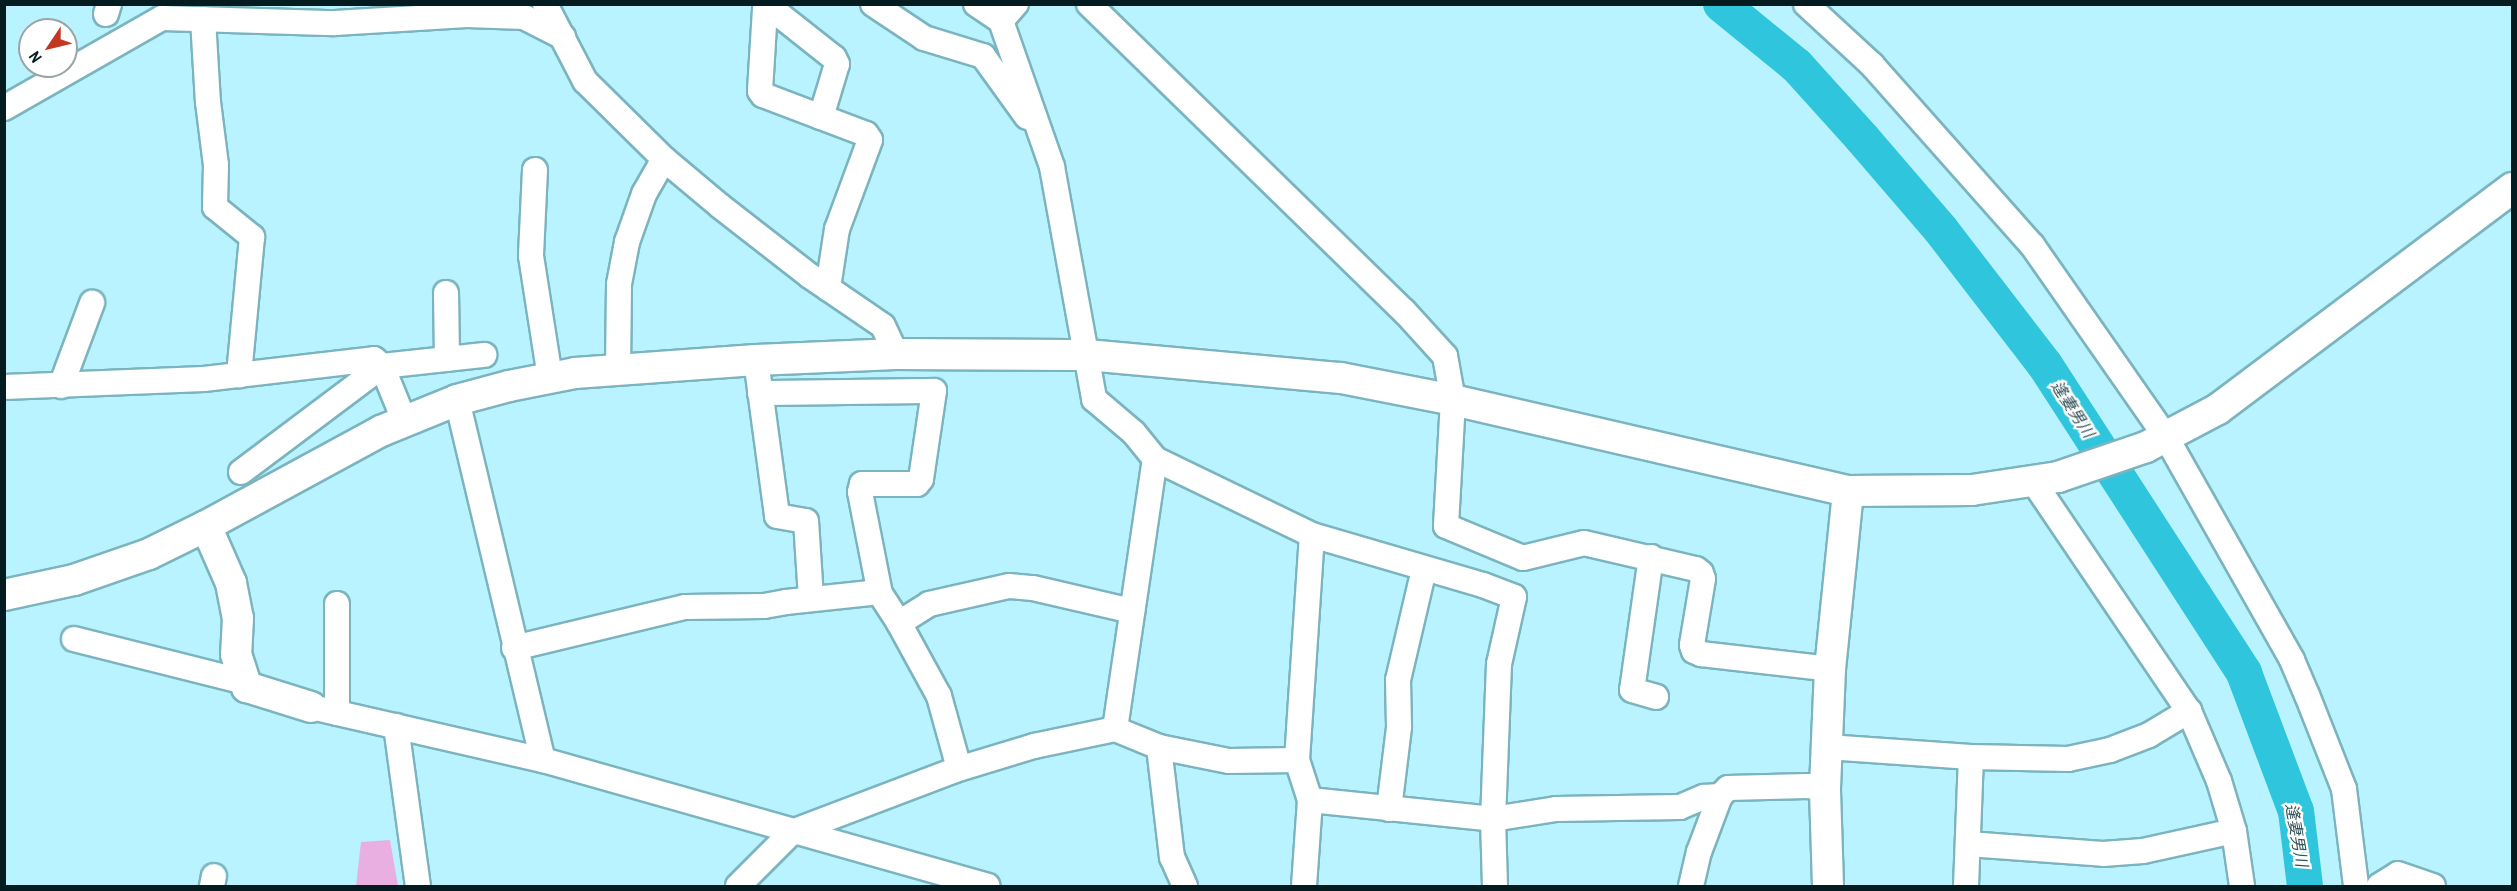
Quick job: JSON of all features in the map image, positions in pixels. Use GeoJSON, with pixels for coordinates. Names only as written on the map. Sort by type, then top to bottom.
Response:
{"type":"FeatureCollection","features":[{"type":"Feature","properties":{"kind":"street"},"geometry":{"type":"LineString","coordinates":[[546,4],[585,81],[664,159],[720,206],[828,288],[883,326],[896,354]]}},
{"type":"Feature","properties":{"kind":"street"},"geometry":{"type":"LineString","coordinates":[[873,4],[924,38],[983,56],[1043,141]]}},
{"type":"Feature","properties":{"kind":"street"},"geometry":{"type":"LineString","coordinates":[[976,4],[1008,13],[1052,167],[1094,399],[1134,433],[1155,459],[1312,536],[1483,585],[1514,597]]}},
{"type":"Feature","properties":{"kind":"street"},"geometry":{"type":"LineString","coordinates":[[1089,4],[1404,311],[1444,356],[1453,400],[1446,526],[1523,558],[1584,543],[1651,557],[1701,573],[1692,645],[1694,651],[1701,654],[1830,669]]}},
{"type":"Feature","properties":{"kind":"street"},"geometry":{"type":"LineString","coordinates":[[1806,4],[1872,65],[2032,245],[2292,660],[2344,789],[2355,886]]}},
{"type":"Feature","properties":{"kind":"street"},"geometry":{"type":"LineString","coordinates":[[4,108],[162,18],[335,23],[467,15],[524,17],[563,37]]}},
{"type":"Feature","properties":{"kind":"street"},"geometry":{"type":"LineString","coordinates":[[202,20],[208,102],[216,165],[215,207],[252,237],[239,375]]}},
{"type":"Feature","properties":{"kind":"street"},"geometry":{"type":"LineString","coordinates":[[821,117],[866,134],[870,140],[837,229],[828,288]]}},
{"type":"Feature","properties":{"kind":"street"},"geometry":{"type":"LineString","coordinates":[[618,368],[619,284],[627,242],[644,194],[664,159]]}},
{"type":"Feature","properties":{"kind":"street"},"geometry":{"type":"LineString","coordinates":[[535,170],[531,255],[550,377]]}},
{"type":"Feature","properties":{"kind":"street"},"geometry":{"type":"LineString","coordinates":[[4,595],[43,589],[149,554],[404,420],[457,400],[550,377],[618,368],[756,360],[896,354],[1087,355],[1341,378],[1453,400],[1848,491],[1972,490],[2045,479],[2156,442],[2218,409],[2512,188]]}},
{"type":"Feature","properties":{"kind":"street"},"geometry":{"type":"LineString","coordinates":[[446,293],[447,359]]}},
{"type":"Feature","properties":{"kind":"street"},"geometry":{"type":"LineString","coordinates":[[61,386],[92,303]]}},
{"type":"Feature","properties":{"kind":"street"},"geometry":{"type":"LineString","coordinates":[[241,472],[382,366],[484,356]]}},
{"type":"Feature","properties":{"kind":"street"},"geometry":{"type":"LineString","coordinates":[[4,387],[61,386],[239,375],[374,359],[382,366],[404,420]]}},
{"type":"Feature","properties":{"kind":"street"},"geometry":{"type":"LineString","coordinates":[[756,360],[777,516],[806,521],[811,599]]}},
{"type":"Feature","properties":{"kind":"street"},"geometry":{"type":"LineString","coordinates":[[760,393],[934,391],[921,479],[917,484],[862,483],[860,492],[880,594],[899,623],[939,696],[959,768]]}},
{"type":"Feature","properties":{"kind":"street"},"geometry":{"type":"LineString","coordinates":[[457,400],[514,648],[543,760]]}},
{"type":"Feature","properties":{"kind":"street"},"geometry":{"type":"LineString","coordinates":[[1115,729],[1155,459]]}},
{"type":"Feature","properties":{"kind":"street"},"geometry":{"type":"LineString","coordinates":[[2045,479],[2189,711],[2219,780],[2234,831],[2242,886]]}},
{"type":"Feature","properties":{"kind":"street"},"geometry":{"type":"LineString","coordinates":[[1828,886],[1825,788],[1830,669],[1848,491]]}},
{"type":"Feature","properties":{"kind":"street"},"geometry":{"type":"LineString","coordinates":[[206,526],[231,583],[238,618],[236,654],[247,687],[324,710],[543,760],[988,886]]}},
{"type":"Feature","properties":{"kind":"street"},"geometry":{"type":"LineString","coordinates":[[1304,886],[1310,800],[1297,760],[1312,536]]}},
{"type":"Feature","properties":{"kind":"street"},"geometry":{"type":"LineString","coordinates":[[1651,557],[1632,690],[1656,697]]}},
{"type":"Feature","properties":{"kind":"street"},"geometry":{"type":"LineString","coordinates":[[1495,886],[1493,819],[1499,664],[1523,558]]}},
{"type":"Feature","properties":{"kind":"street"},"geometry":{"type":"LineString","coordinates":[[1389,809],[1399,727],[1398,680],[1424,569]]}},
{"type":"Feature","properties":{"kind":"street"},"geometry":{"type":"LineString","coordinates":[[899,623],[929,604],[1009,586],[1033,588],[1132,611]]}},
{"type":"Feature","properties":{"kind":"street"},"geometry":{"type":"LineString","coordinates":[[514,648],[685,607],[764,606],[811,599],[880,594]]}},
{"type":"Feature","properties":{"kind":"street"},"geometry":{"type":"LineString","coordinates":[[324,710],[337,604]]}},
{"type":"Feature","properties":{"kind":"street"},"geometry":{"type":"LineString","coordinates":[[74,639],[245,682]]}},
{"type":"Feature","properties":{"kind":"street"},"geometry":{"type":"LineString","coordinates":[[1827,747],[1971,757],[2068,759],[2110,750],[2149,735],[2189,711]]}},
{"type":"Feature","properties":{"kind":"street"},"geometry":{"type":"LineString","coordinates":[[396,726],[418,886]]}},
{"type":"Feature","properties":{"kind":"street"},"geometry":{"type":"LineString","coordinates":[[738,886],[792,832],[959,768],[1034,746],[1115,729],[1159,747],[1229,761],[1297,760]]}},
{"type":"Feature","properties":{"kind":"street"},"geometry":{"type":"LineString","coordinates":[[1159,747],[1172,857],[1185,886]]}},
{"type":"Feature","properties":{"kind":"street"},"geometry":{"type":"LineString","coordinates":[[1966,886],[1971,757]]}},
{"type":"Feature","properties":{"kind":"street"},"geometry":{"type":"LineString","coordinates":[[1691,886],[1699,852],[1720,796],[1728,788],[1807,786],[1825,788]]}},
{"type":"Feature","properties":{"kind":"street"},"geometry":{"type":"LineString","coordinates":[[1310,800],[1493,819],[1556,809],[1680,807],[1704,797],[1720,796]]}},
{"type":"Feature","properties":{"kind":"street"},"geometry":{"type":"LineString","coordinates":[[1968,844],[2103,854],[2143,851],[2234,831]]}},
{"type":"Feature","properties":{"kind":"street"},"geometry":{"type":"LineString","coordinates":[[2379,886],[2398,874],[2433,886]]}},
{"type":"Feature","properties":{"kind":"shaded area"},"geometry":{"type":"Polygon","coordinates":[[[390,840],[398,886],[356,886],[361,842],[390,840]]]}},
{"type":"Feature","properties":{"kind":"waterway","name":"逢妻男川"},"geometry":{"type":"LineString","coordinates":[[1721,4],[1797,66],[1862,138],[1941,230],[2045,365],[2244,673],[2296,811],[2305,886]]}}]}
